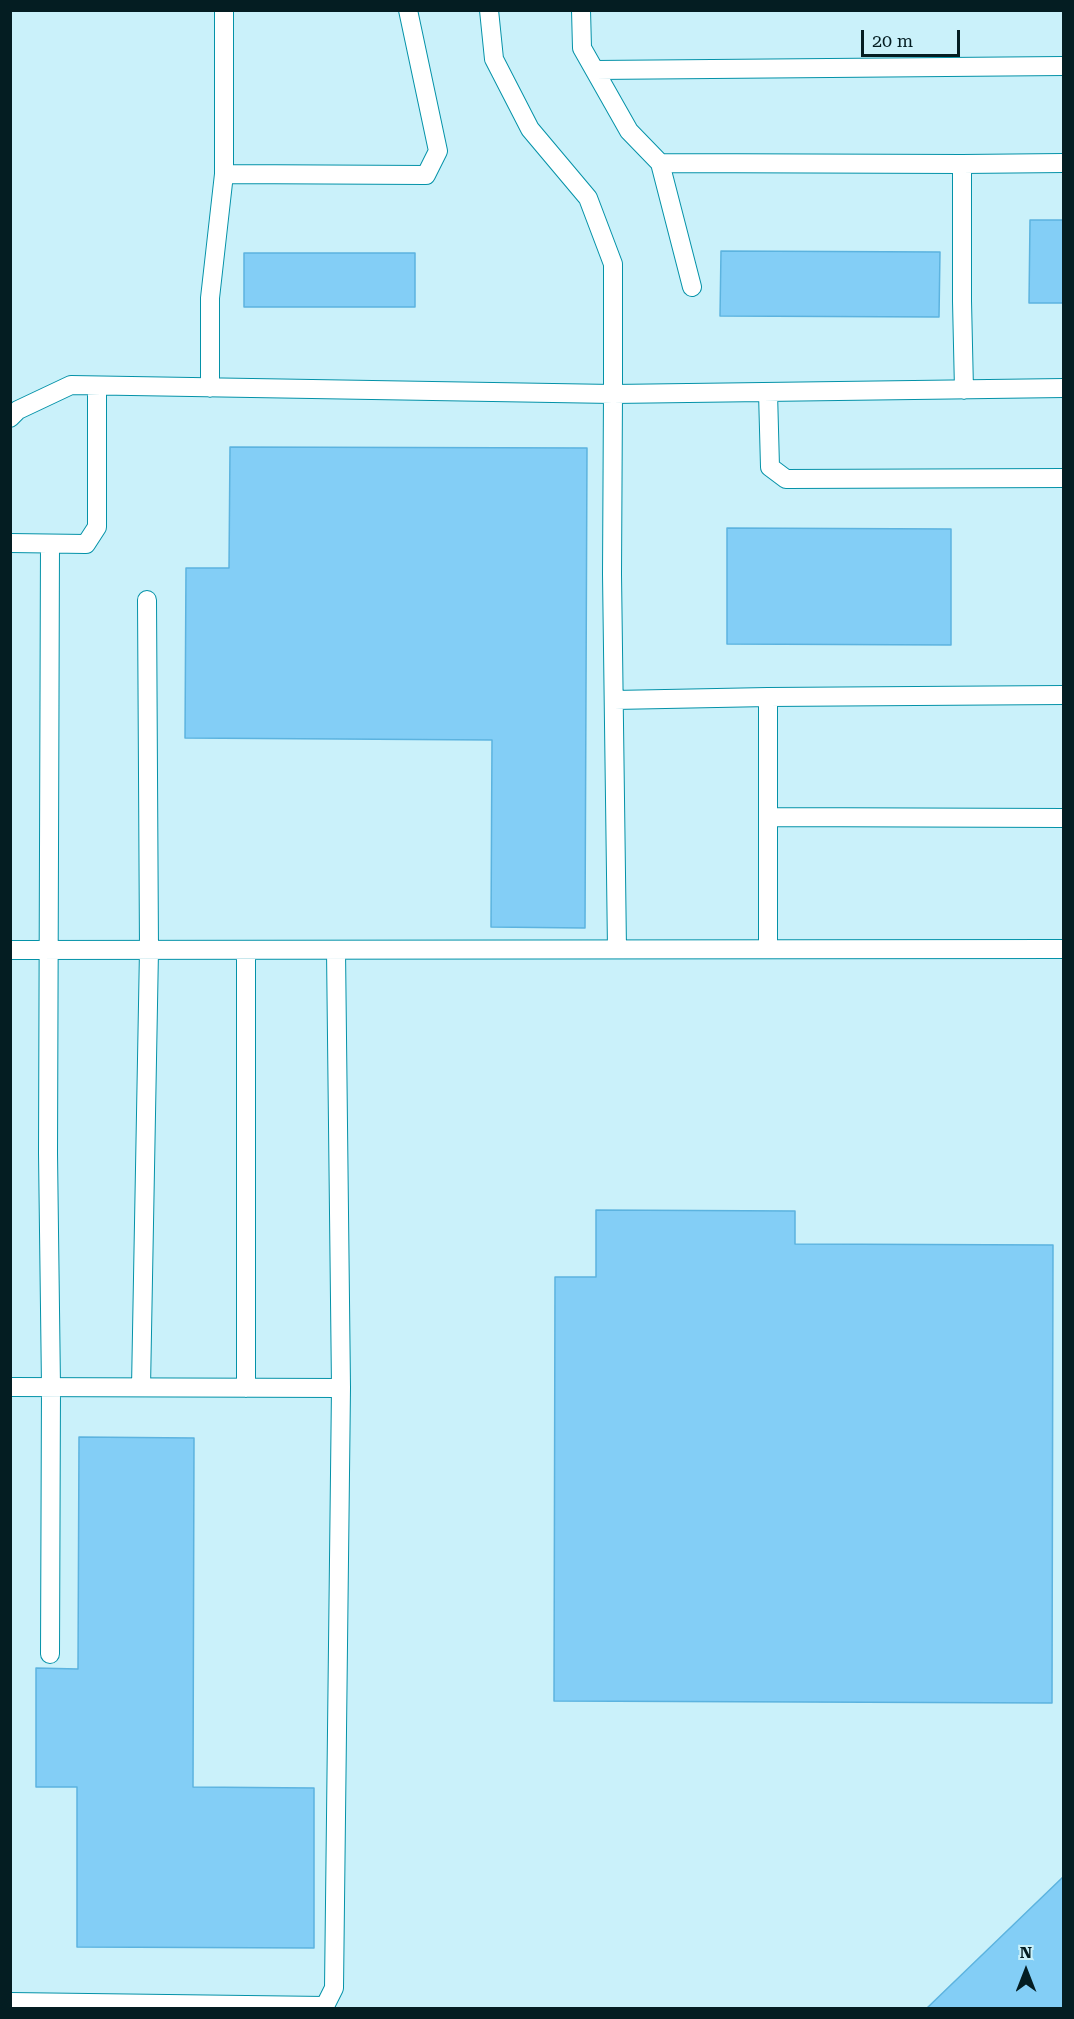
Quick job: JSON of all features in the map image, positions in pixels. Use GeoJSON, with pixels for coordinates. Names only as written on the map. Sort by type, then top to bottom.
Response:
{"type":"FeatureCollection","features":[{"type":"Feature","properties":{"kind":"lane"},"geometry":{"type":"LineString","coordinates":[[210,388],[210,298],[224,174],[224,10]]}},
{"type":"Feature","properties":{"kind":"lane"},"geometry":{"type":"LineString","coordinates":[[224,174],[426,175],[438,151],[408,10]]}},
{"type":"Feature","properties":{"kind":"lane"},"geometry":{"type":"LineString","coordinates":[[489,10],[494,59],[531,129],[588,198],[613,264],[617,949]]}},
{"type":"Feature","properties":{"kind":"lane"},"geometry":{"type":"LineString","coordinates":[[580,10],[582,48],[629,131],[660,163],[692,287]]}},
{"type":"Feature","properties":{"kind":"lane"},"geometry":{"type":"LineString","coordinates":[[594,70],[1064,66]]}},
{"type":"Feature","properties":{"kind":"lane"},"geometry":{"type":"LineString","coordinates":[[660,163],[1064,163]]}},
{"type":"Feature","properties":{"kind":"lane"},"geometry":{"type":"LineString","coordinates":[[962,164],[964,390]]}},
{"type":"Feature","properties":{"kind":"lane"},"geometry":{"type":"LineString","coordinates":[[10,418],[18,410],[71,385],[613,394],[1064,388]]}},
{"type":"Feature","properties":{"kind":"lane"},"geometry":{"type":"LineString","coordinates":[[10,543],[86,544],[98,527],[97,386]]}},
{"type":"Feature","properties":{"kind":"lane"},"geometry":{"type":"LineString","coordinates":[[768,392],[770,468],[786,479],[1064,478]]}},
{"type":"Feature","properties":{"kind":"lane"},"geometry":{"type":"LineString","coordinates":[[50,544],[48,950],[50,1654]]}},
{"type":"Feature","properties":{"kind":"lane"},"geometry":{"type":"LineString","coordinates":[[141,1387],[149,950],[147,600]]}},
{"type":"Feature","properties":{"kind":"lane"},"geometry":{"type":"LineString","coordinates":[[614,700],[1064,695]]}},
{"type":"Feature","properties":{"kind":"lane"},"geometry":{"type":"LineString","coordinates":[[768,698],[768,949]]}},
{"type":"Feature","properties":{"kind":"lane"},"geometry":{"type":"LineString","coordinates":[[768,817],[1064,818]]}},
{"type":"Feature","properties":{"kind":"lane"},"geometry":{"type":"LineString","coordinates":[[10,950],[1064,949]]}},
{"type":"Feature","properties":{"kind":"lane"},"geometry":{"type":"LineString","coordinates":[[246,950],[246,1388]]}},
{"type":"Feature","properties":{"kind":"lane"},"geometry":{"type":"LineString","coordinates":[[10,2002],[326,2006],[334,1988],[341,1388],[336,950]]}},
{"type":"Feature","properties":{"kind":"lane"},"geometry":{"type":"LineString","coordinates":[[10,1387],[341,1388]]}},
{"type":"Feature","properties":{"kind":"building"},"geometry":{"type":"Polygon","coordinates":[[[1030,220],[1064,220],[1064,303],[1029,303],[1030,220]]]}},
{"type":"Feature","properties":{"kind":"building"},"geometry":{"type":"Polygon","coordinates":[[[721,251],[940,252],[939,317],[720,316],[721,251]]]}},
{"type":"Feature","properties":{"kind":"building"},"geometry":{"type":"Polygon","coordinates":[[[244,253],[415,253],[415,307],[244,307],[244,253]]]}},
{"type":"Feature","properties":{"kind":"building"},"geometry":{"type":"Polygon","coordinates":[[[230,447],[587,448],[585,928],[491,927],[492,740],[185,738],[186,568],[229,568],[230,447]]]}},
{"type":"Feature","properties":{"kind":"building"},"geometry":{"type":"Polygon","coordinates":[[[727,528],[951,529],[951,645],[727,644],[727,528]]]}},
{"type":"Feature","properties":{"kind":"building"},"geometry":{"type":"Polygon","coordinates":[[[596,1210],[795,1211],[795,1244],[1053,1245],[1052,1703],[554,1701],[555,1277],[596,1277],[596,1210]]]}},
{"type":"Feature","properties":{"kind":"building"},"geometry":{"type":"Polygon","coordinates":[[[79,1437],[194,1438],[193,1787],[314,1788],[314,1948],[77,1947],[77,1787],[36,1787],[36,1668],[78,1669],[79,1437]]]}},
{"type":"Feature","properties":{"kind":"building"},"geometry":{"type":"Polygon","coordinates":[[[1064,1876],[1064,2008],[927,2008],[1064,1876]]]}}]}
